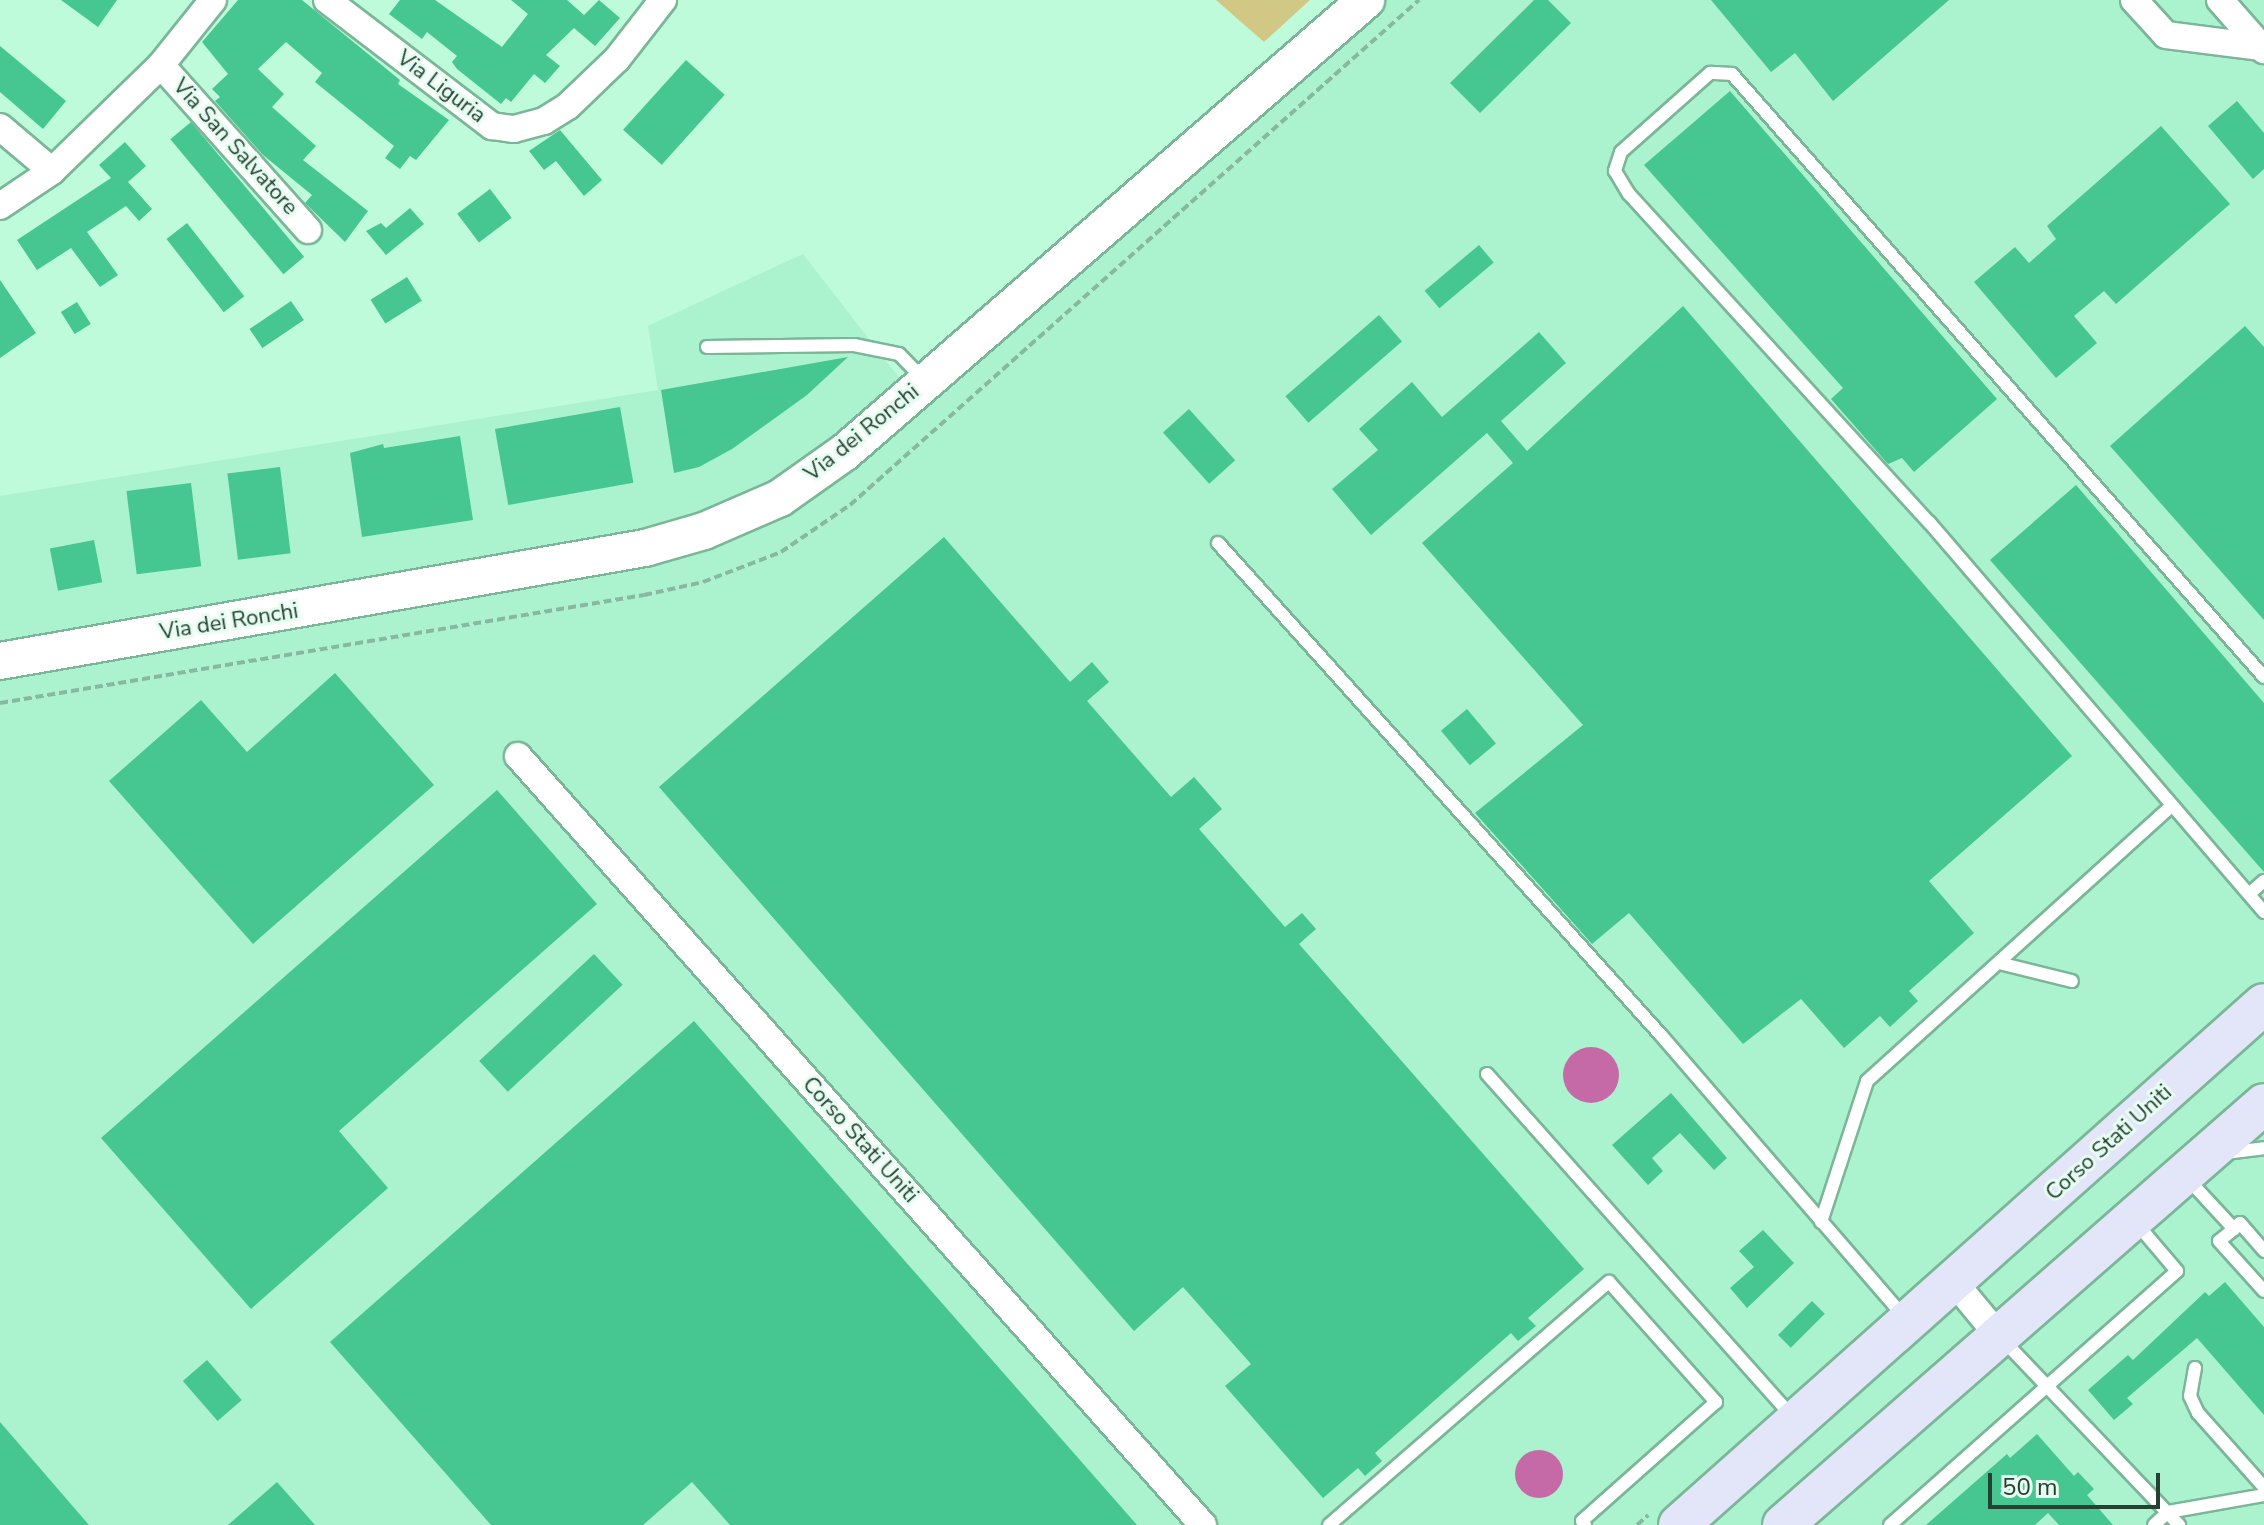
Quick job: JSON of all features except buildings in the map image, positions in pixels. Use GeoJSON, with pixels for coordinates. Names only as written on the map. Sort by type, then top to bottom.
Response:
{"type":"FeatureCollection","features":[{"type":"Feature","properties":{"kind":"main road","name":"Corso Stati Uniti"},"geometry":{"type":"LineString","coordinates":[[1679,1525],[2264,1004]]}},
{"type":"Feature","properties":{"kind":"main road"},"geometry":{"type":"LineString","coordinates":[[1783,1525],[2264,1104]]}},
{"type":"Feature","properties":{"kind":"street","name":"Via San Salvatore"},"geometry":{"type":"LineString","coordinates":[[0,206],[52,171],[161,65],[213,0]]}},
{"type":"Feature","properties":{"kind":"street","name":"Via Liguria"},"geometry":{"type":"LineString","coordinates":[[327,0],[492,126],[514,129],[544,121],[568,106],[617,59],[663,0]]}},
{"type":"Feature","properties":{"kind":"street","name":"Via dei Ronchi"},"geometry":{"type":"LineString","coordinates":[[0,661],[521,573],[704,531],[780,498],[845,452],[1366,0]]}},
{"type":"Feature","properties":{"kind":"street"},"geometry":{"type":"LineString","coordinates":[[2134,0],[2166,35],[2263,48]]}},
{"type":"Feature","properties":{"kind":"street"},"geometry":{"type":"LineString","coordinates":[[2220,0],[2263,48]]}},
{"type":"Feature","properties":{"kind":"street","name":"Via San Salvatore"},"geometry":{"type":"LineString","coordinates":[[161,65],[308,230]]}},
{"type":"Feature","properties":{"kind":"street"},"geometry":{"type":"LineString","coordinates":[[0,127],[52,171]]}},
{"type":"Feature","properties":{"kind":"street","name":"Corso Stati Uniti"},"geometry":{"type":"LineString","coordinates":[[518,756],[1203,1525]]}},
{"type":"Feature","properties":{"kind":"street"},"geometry":{"type":"LineString","coordinates":[[1954,1282],[1998,1335]]}},
{"type":"Feature","properties":{"kind":"lane"},"geometry":{"type":"LineString","coordinates":[[2264,677],[1732,74],[1710,73],[1621,152],[1615,171],[1629,194],[1929,522],[2264,912]]}},
{"type":"Feature","properties":{"kind":"lane"},"geometry":{"type":"LineString","coordinates":[[707,347],[854,345],[899,354],[925,381]]}},
{"type":"Feature","properties":{"kind":"lane"},"geometry":{"type":"LineString","coordinates":[[1218,543],[1650,1023],[1909,1322]]}},
{"type":"Feature","properties":{"kind":"lane"},"geometry":{"type":"LineString","coordinates":[[1821,1222],[1867,1081],[2172,805]]}},
{"type":"Feature","properties":{"kind":"lane"},"geometry":{"type":"LineString","coordinates":[[2249,894],[2264,881]]}},
{"type":"Feature","properties":{"kind":"lane"},"geometry":{"type":"LineString","coordinates":[[1999,963],[2072,981]]}},
{"type":"Feature","properties":{"kind":"lane"},"geometry":{"type":"LineString","coordinates":[[1487,1074],[1796,1421]]}},
{"type":"Feature","properties":{"kind":"lane"},"geometry":{"type":"LineString","coordinates":[[2234,1229],[2195,1164],[2264,1148]]}},
{"type":"Feature","properties":{"kind":"lane"},"geometry":{"type":"LineString","coordinates":[[1890,1525],[2177,1271],[2133,1219]]}},
{"type":"Feature","properties":{"kind":"lane"},"geometry":{"type":"LineString","coordinates":[[2264,1251],[2240,1223],[2219,1241],[2264,1291]]}},
{"type":"Feature","properties":{"kind":"lane"},"geometry":{"type":"LineString","coordinates":[[1329,1525],[1609,1282],[1716,1402],[1582,1521],[1585,1525]]}},
{"type":"Feature","properties":{"kind":"lane"},"geometry":{"type":"LineString","coordinates":[[1998,1335],[2044,1389],[2179,1525]]}},
{"type":"Feature","properties":{"kind":"lane"},"geometry":{"type":"LineString","coordinates":[[2195,1368],[2190,1396],[2198,1413],[2264,1487]]}},
{"type":"Feature","properties":{"kind":"lane"},"geometry":{"type":"LineString","coordinates":[[2154,1525],[2168,1512],[2264,1495]]}},
{"type":"Feature","properties":{"kind":"path"},"geometry":{"type":"LineString","coordinates":[[0,703],[644,595],[703,582],[781,552],[850,505],[1419,0]]}},
{"type":"Feature","properties":{"kind":"shaded area"},"geometry":{"type":"Polygon","coordinates":[[[1216,0],[1310,0],[1264,42],[1216,0]]]}},
{"type":"Feature","properties":{"kind":"shaded area"},"geometry":{"type":"Polygon","coordinates":[[[1377,0],[2264,0],[2264,1525],[0,1525],[0,496],[658,390],[648,326],[803,254],[921,406],[1377,0]]]}},
{"type":"Feature","properties":{"kind":"shaded area"},"geometry":{"type":"Polygon","coordinates":[[[1591,1047],[1611,1055],[1619,1075],[1611,1095],[1591,1103],[1571,1095],[1563,1075],[1571,1055],[1591,1047]]]}},
{"type":"Feature","properties":{"kind":"shaded area"},"geometry":{"type":"Polygon","coordinates":[[[1539,1450],[1556,1457],[1563,1474],[1556,1491],[1539,1498],[1522,1491],[1515,1474],[1522,1457],[1539,1450]]]}}]}
